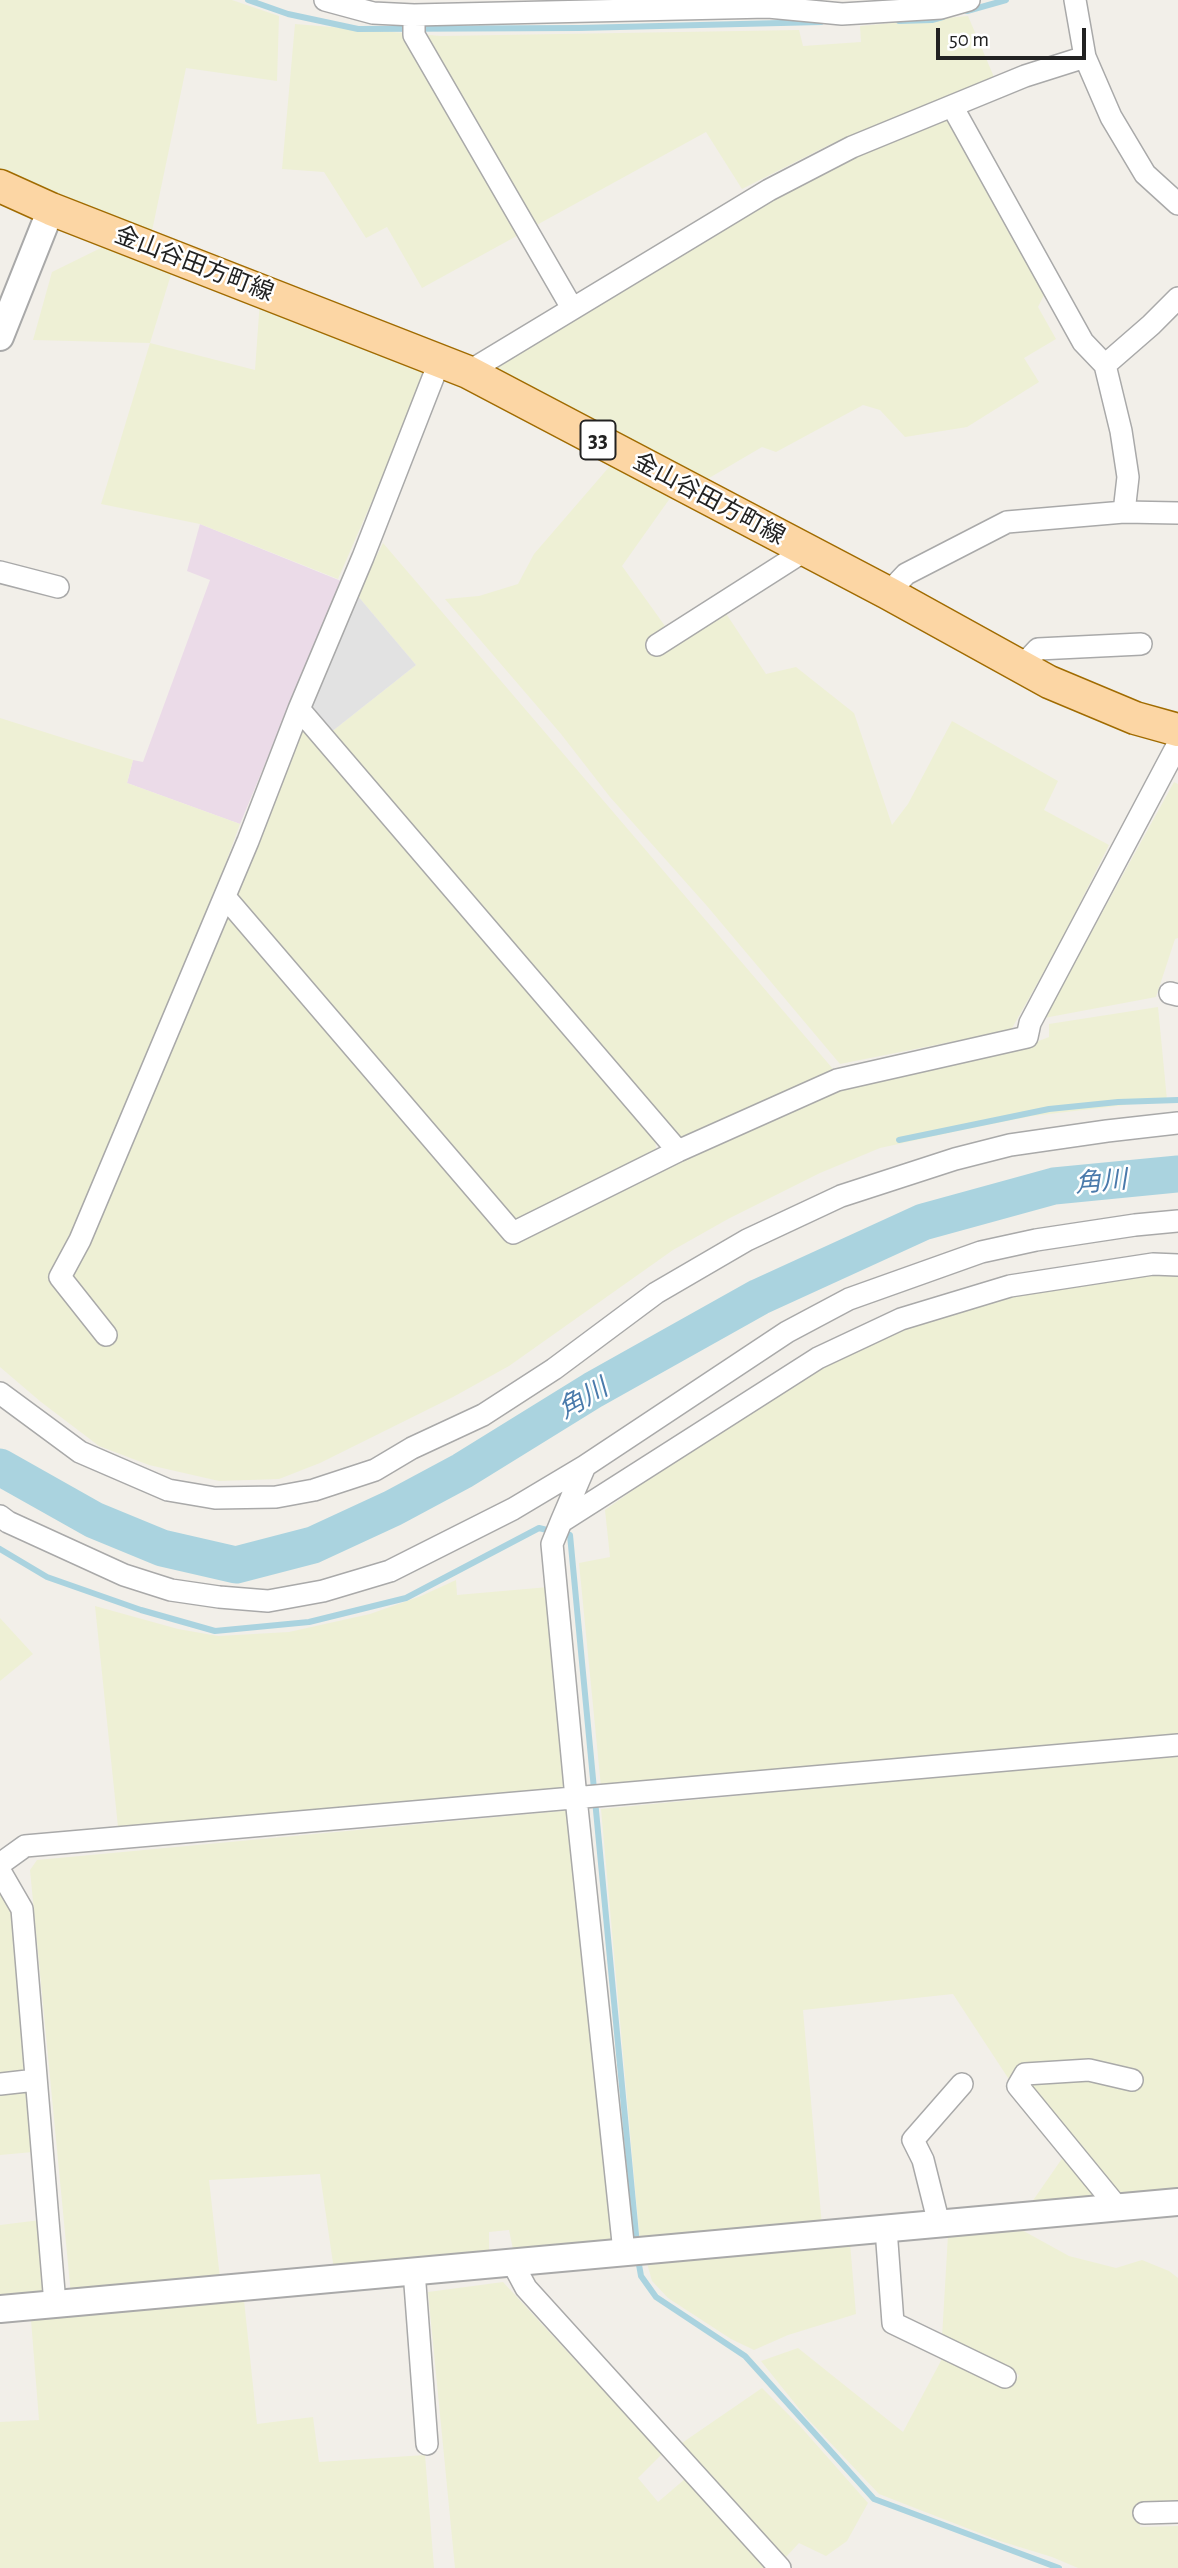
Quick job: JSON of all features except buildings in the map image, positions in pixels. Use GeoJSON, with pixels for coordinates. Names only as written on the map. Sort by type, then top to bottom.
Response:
{"type":"FeatureCollection","features":[{"type":"Feature","properties":{"kind":"main road","name":"金山谷田方町線"},"geometry":{"type":"LineString","coordinates":[[0,186],[51,209],[454,366],[888,593],[1049,682],[1135,718],[1178,730]]}},
{"type":"Feature","properties":{"kind":"street"},"geometry":{"type":"LineString","coordinates":[[325,0],[373,13],[414,15],[768,4],[842,14],[941,8],[969,0]]}},
{"type":"Feature","properties":{"kind":"street"},"geometry":{"type":"LineString","coordinates":[[1075,0],[1085,57],[1111,117],[1145,174],[1178,205]]}},
{"type":"Feature","properties":{"kind":"street"},"geometry":{"type":"LineString","coordinates":[[414,15],[414,35],[572,308]]}},
{"type":"Feature","properties":{"kind":"street"},"geometry":{"type":"LineString","coordinates":[[106,1335],[60,1277],[80,1240],[225,897],[299,709],[363,557],[454,366],[572,308],[769,190],[852,147],[1025,76],[1085,57]]}},
{"type":"Feature","properties":{"kind":"street"},"geometry":{"type":"LineString","coordinates":[[952,106],[1083,342],[1105,365],[1121,431],[1128,477],[1124,512]]}},
{"type":"Feature","properties":{"kind":"street"},"geometry":{"type":"LineString","coordinates":[[0,337],[51,209]]}},
{"type":"Feature","properties":{"kind":"street"},"geometry":{"type":"LineString","coordinates":[[1105,365],[1178,298]]}},
{"type":"Feature","properties":{"kind":"street"},"geometry":{"type":"LineString","coordinates":[[888,593],[906,574],[1007,522],[1124,512],[1178,513]]}},
{"type":"Feature","properties":{"kind":"street"},"geometry":{"type":"LineString","coordinates":[[657,645],[806,550]]}},
{"type":"Feature","properties":{"kind":"street"},"geometry":{"type":"LineString","coordinates":[[0,572],[58,587]]}},
{"type":"Feature","properties":{"kind":"street"},"geometry":{"type":"LineString","coordinates":[[1021,667],[1038,649],[1141,644]]}},
{"type":"Feature","properties":{"kind":"street"},"geometry":{"type":"LineString","coordinates":[[299,709],[678,1152]]}},
{"type":"Feature","properties":{"kind":"street"},"geometry":{"type":"LineString","coordinates":[[225,897],[513,1233],[678,1152],[837,1080],[1027,1037],[1030,1023],[1178,744]]}},
{"type":"Feature","properties":{"kind":"street"},"geometry":{"type":"LineString","coordinates":[[0,1393],[80,1452],[168,1490],[227,1498],[276,1497],[314,1490],[375,1470],[412,1448],[483,1415],[554,1369],[656,1293],[747,1240],[841,1196],[955,1159],[1010,1145],[1178,1123]]}},
{"type":"Feature","properties":{"kind":"street"},"geometry":{"type":"LineString","coordinates":[[0,1516],[124,1575],[159,1587],[219,1597],[268,1601],[323,1591],[390,1571],[513,1509],[585,1466],[788,1332],[849,1299],[981,1252],[1036,1240],[1178,1221]]}},
{"type":"Feature","properties":{"kind":"street"},"geometry":{"type":"LineString","coordinates":[[561,1522],[817,1358],[901,1319],[1010,1286],[1153,1264],[1178,1265]]}},
{"type":"Feature","properties":{"kind":"street"},"geometry":{"type":"LineString","coordinates":[[585,1466],[552,1545],[624,2252]]}},
{"type":"Feature","properties":{"kind":"street"},"geometry":{"type":"LineString","coordinates":[[0,1864],[25,1846],[1178,1745]]}},
{"type":"Feature","properties":{"kind":"street"},"geometry":{"type":"LineString","coordinates":[[0,1871],[22,1909],[55,2305]]}},
{"type":"Feature","properties":{"kind":"street"},"geometry":{"type":"LineString","coordinates":[[1118,2208],[1018,2086],[1025,2074],[1089,2070],[1132,2080]]}},
{"type":"Feature","properties":{"kind":"street"},"geometry":{"type":"LineString","coordinates":[[0,2084],[36,2080]]}},
{"type":"Feature","properties":{"kind":"street"},"geometry":{"type":"LineString","coordinates":[[939,2224],[923,2160],[913,2140],[962,2084]]}},
{"type":"Feature","properties":{"kind":"street"},"geometry":{"type":"LineString","coordinates":[[0,2309],[1178,2202]]}},
{"type":"Feature","properties":{"kind":"street"},"geometry":{"type":"LineString","coordinates":[[886,2229],[893,2323],[1006,2377]]}},
{"type":"Feature","properties":{"kind":"street"},"geometry":{"type":"LineString","coordinates":[[512,2262],[526,2288],[780,2568]]}},
{"type":"Feature","properties":{"kind":"street"},"geometry":{"type":"LineString","coordinates":[[414,2271],[427,2444]]}},
{"type":"Feature","properties":{"kind":"street"},"geometry":{"type":"LineString","coordinates":[[1144,2513],[1178,2512]]}},
{"type":"Feature","properties":{"kind":"shaded area"},"geometry":{"type":"Polygon","coordinates":[[[200,524],[341,581],[240,824],[127,783],[133,760],[143,762],[210,580],[187,571],[200,524]]]}},
{"type":"Feature","properties":{"kind":"shaded area"},"geometry":{"type":"Polygon","coordinates":[[[357,595],[416,665],[330,733],[309,706],[357,595]]]}},
{"type":"Feature","properties":{"kind":"green space"},"geometry":{"type":"Polygon","coordinates":[[[0,0],[232,0],[279,16],[277,81],[186,68],[152,231],[0,170],[0,0]]]}},
{"type":"Feature","properties":{"kind":"green space"},"geometry":{"type":"Polygon","coordinates":[[[968,16],[994,77],[829,145],[742,189],[706,132],[422,288],[387,227],[366,238],[324,172],[282,169],[295,24],[441,36],[799,30],[803,46],[861,42],[860,26],[968,16]]]}},
{"type":"Feature","properties":{"kind":"green space"},"geometry":{"type":"Polygon","coordinates":[[[944,119],[952,121],[1047,289],[1038,307],[1056,339],[1024,358],[1039,382],[967,427],[905,437],[880,410],[863,405],[776,452],[762,447],[704,481],[490,368],[769,198],[856,156],[944,119]]]}},
{"type":"Feature","properties":{"kind":"green space"},"geometry":{"type":"Polygon","coordinates":[[[113,242],[173,268],[150,343],[33,340],[52,272],[113,242]]]}},
{"type":"Feature","properties":{"kind":"green space"},"geometry":{"type":"Polygon","coordinates":[[[260,300],[422,366],[427,375],[338,579],[200,524],[101,504],[150,343],[255,370],[260,300]]]}},
{"type":"Feature","properties":{"kind":"green space"},"geometry":{"type":"Polygon","coordinates":[[[616,459],[673,494],[622,566],[665,626],[645,642],[654,656],[725,612],[766,674],[796,667],[854,713],[892,825],[908,804],[952,721],[1058,781],[1044,810],[1109,845],[1059,945],[1011,1030],[840,1064],[707,906],[610,797],[561,734],[445,599],[479,596],[518,584],[534,554],[616,459]]]}},
{"type":"Feature","properties":{"kind":"green space"},"geometry":{"type":"Polygon","coordinates":[[[383,543],[833,1069],[683,1140],[330,733],[416,665],[357,595],[383,543]]]}},
{"type":"Feature","properties":{"kind":"green space"},"geometry":{"type":"Polygon","coordinates":[[[0,718],[133,760],[127,783],[240,824],[210,906],[137,1084],[64,1248],[48,1275],[102,1345],[114,1336],[68,1277],[228,914],[509,1243],[695,1152],[861,1081],[1010,1052],[1049,1037],[1049,1024],[1158,1007],[1167,1100],[1032,1116],[953,1132],[880,1148],[820,1173],[673,1250],[509,1366],[320,1463],[279,1479],[219,1481],[149,1465],[99,1446],[0,1367],[0,718]]]}},
{"type":"Feature","properties":{"kind":"green space"},"geometry":{"type":"Polygon","coordinates":[[[302,724],[655,1137],[656,1149],[512,1221],[233,893],[302,724]]]}},
{"type":"Feature","properties":{"kind":"green space"},"geometry":{"type":"Polygon","coordinates":[[[1174,782],[1178,784],[1178,938],[1175,939],[1156,997],[1044,1018],[1174,782]]]}},
{"type":"Feature","properties":{"kind":"green space"},"geometry":{"type":"Polygon","coordinates":[[[1178,1272],[1178,1735],[601,1787],[579,1563],[610,1557],[605,1510],[782,1390],[845,1355],[901,1331],[952,1310],[1002,1296],[1130,1276],[1178,1272]]]}},
{"type":"Feature","properties":{"kind":"green space"},"geometry":{"type":"Polygon","coordinates":[[[456,1580],[457,1595],[549,1587],[566,1789],[118,1827],[95,1606],[178,1629],[218,1636],[289,1632],[370,1614],[456,1580]]]}},
{"type":"Feature","properties":{"kind":"green space"},"geometry":{"type":"Polygon","coordinates":[[[0,1618],[33,1654],[0,1681],[0,1618]]]}},
{"type":"Feature","properties":{"kind":"green space"},"geometry":{"type":"Polygon","coordinates":[[[1178,1757],[1178,2193],[1027,2209],[1068,2150],[1012,2084],[953,1994],[803,2010],[822,2226],[640,2243],[601,1809],[982,1772],[1178,1757]]]}},
{"type":"Feature","properties":{"kind":"green space"},"geometry":{"type":"Polygon","coordinates":[[[572,1810],[612,2245],[514,2254],[509,2230],[489,2232],[489,2255],[334,2270],[320,2174],[209,2180],[220,2278],[71,2295],[30,1870],[37,1860],[572,1810]]]}},
{"type":"Feature","properties":{"kind":"green space"},"geometry":{"type":"Polygon","coordinates":[[[0,1887],[11,1903],[29,2072],[0,2075],[0,1887]]]}},
{"type":"Feature","properties":{"kind":"green space"},"geometry":{"type":"Polygon","coordinates":[[[30,2087],[33,2152],[0,2155],[0,2090],[30,2087]]]}},
{"type":"Feature","properties":{"kind":"green space"},"geometry":{"type":"Polygon","coordinates":[[[41,2220],[47,2291],[0,2296],[0,2225],[41,2220]]]}},
{"type":"Feature","properties":{"kind":"green space"},"geometry":{"type":"Polygon","coordinates":[[[1020,2229],[1069,2256],[1116,2268],[1142,2260],[1169,2271],[1178,2278],[1178,2503],[1141,2504],[1140,2527],[1178,2526],[1178,2568],[1078,2568],[879,2494],[805,2416],[761,2361],[798,2348],[903,2432],[943,2357],[954,2359],[1013,2385],[1019,2375],[983,2360],[942,2337],[948,2235],[1020,2229]]]}},
{"type":"Feature","properties":{"kind":"green space"},"geometry":{"type":"Polygon","coordinates":[[[850,2243],[856,2314],[788,2335],[754,2350],[731,2339],[668,2298],[652,2281],[647,2263],[850,2243]]]}},
{"type":"Feature","properties":{"kind":"green space"},"geometry":{"type":"Polygon","coordinates":[[[503,2282],[662,2454],[638,2478],[658,2502],[685,2479],[767,2568],[455,2568],[428,2292],[503,2282]]]}},
{"type":"Feature","properties":{"kind":"green space"},"geometry":{"type":"Polygon","coordinates":[[[244,2300],[257,2424],[313,2417],[319,2462],[425,2455],[434,2568],[0,2568],[0,2422],[39,2420],[31,2320],[244,2300]]]}},
{"type":"Feature","properties":{"kind":"green space"},"geometry":{"type":"Polygon","coordinates":[[[762,2388],[799,2425],[868,2503],[847,2541],[826,2556],[799,2543],[786,2557],[679,2445],[762,2388]]]}},
{"type":"Feature","properties":{"kind":"waterway"},"geometry":{"type":"LineString","coordinates":[[248,0],[288,14],[358,29],[579,28],[821,22]]}},
{"type":"Feature","properties":{"kind":"waterway"},"geometry":{"type":"LineString","coordinates":[[967,11],[1006,0]]}},
{"type":"Feature","properties":{"kind":"waterway"},"geometry":{"type":"LineString","coordinates":[[899,21],[943,17]]}},
{"type":"Feature","properties":{"kind":"waterway"},"geometry":{"type":"LineString","coordinates":[[899,1140],[1049,1109],[1118,1102],[1178,1100]]}},
{"type":"Feature","properties":{"kind":"waterway","name":"角川"},"geometry":{"type":"LineString","coordinates":[[0,1467],[94,1520],[162,1548],[236,1565],[313,1545],[393,1508],[462,1471],[593,1390],[759,1297],[923,1222],[1054,1186],[1178,1174]]}},
{"type":"Feature","properties":{"kind":"waterway"},"geometry":{"type":"LineString","coordinates":[[0,1549],[47,1577],[141,1610],[215,1631],[309,1622],[406,1598],[539,1528],[551,1531]]}},
{"type":"Feature","properties":{"kind":"waterway"},"geometry":{"type":"LineString","coordinates":[[562,1533],[570,1535],[637,2245]]}},
{"type":"Feature","properties":{"kind":"waterway"},"geometry":{"type":"LineString","coordinates":[[638,2259],[641,2276],[656,2297],[745,2356],[874,2499],[1059,2568]]}}]}
